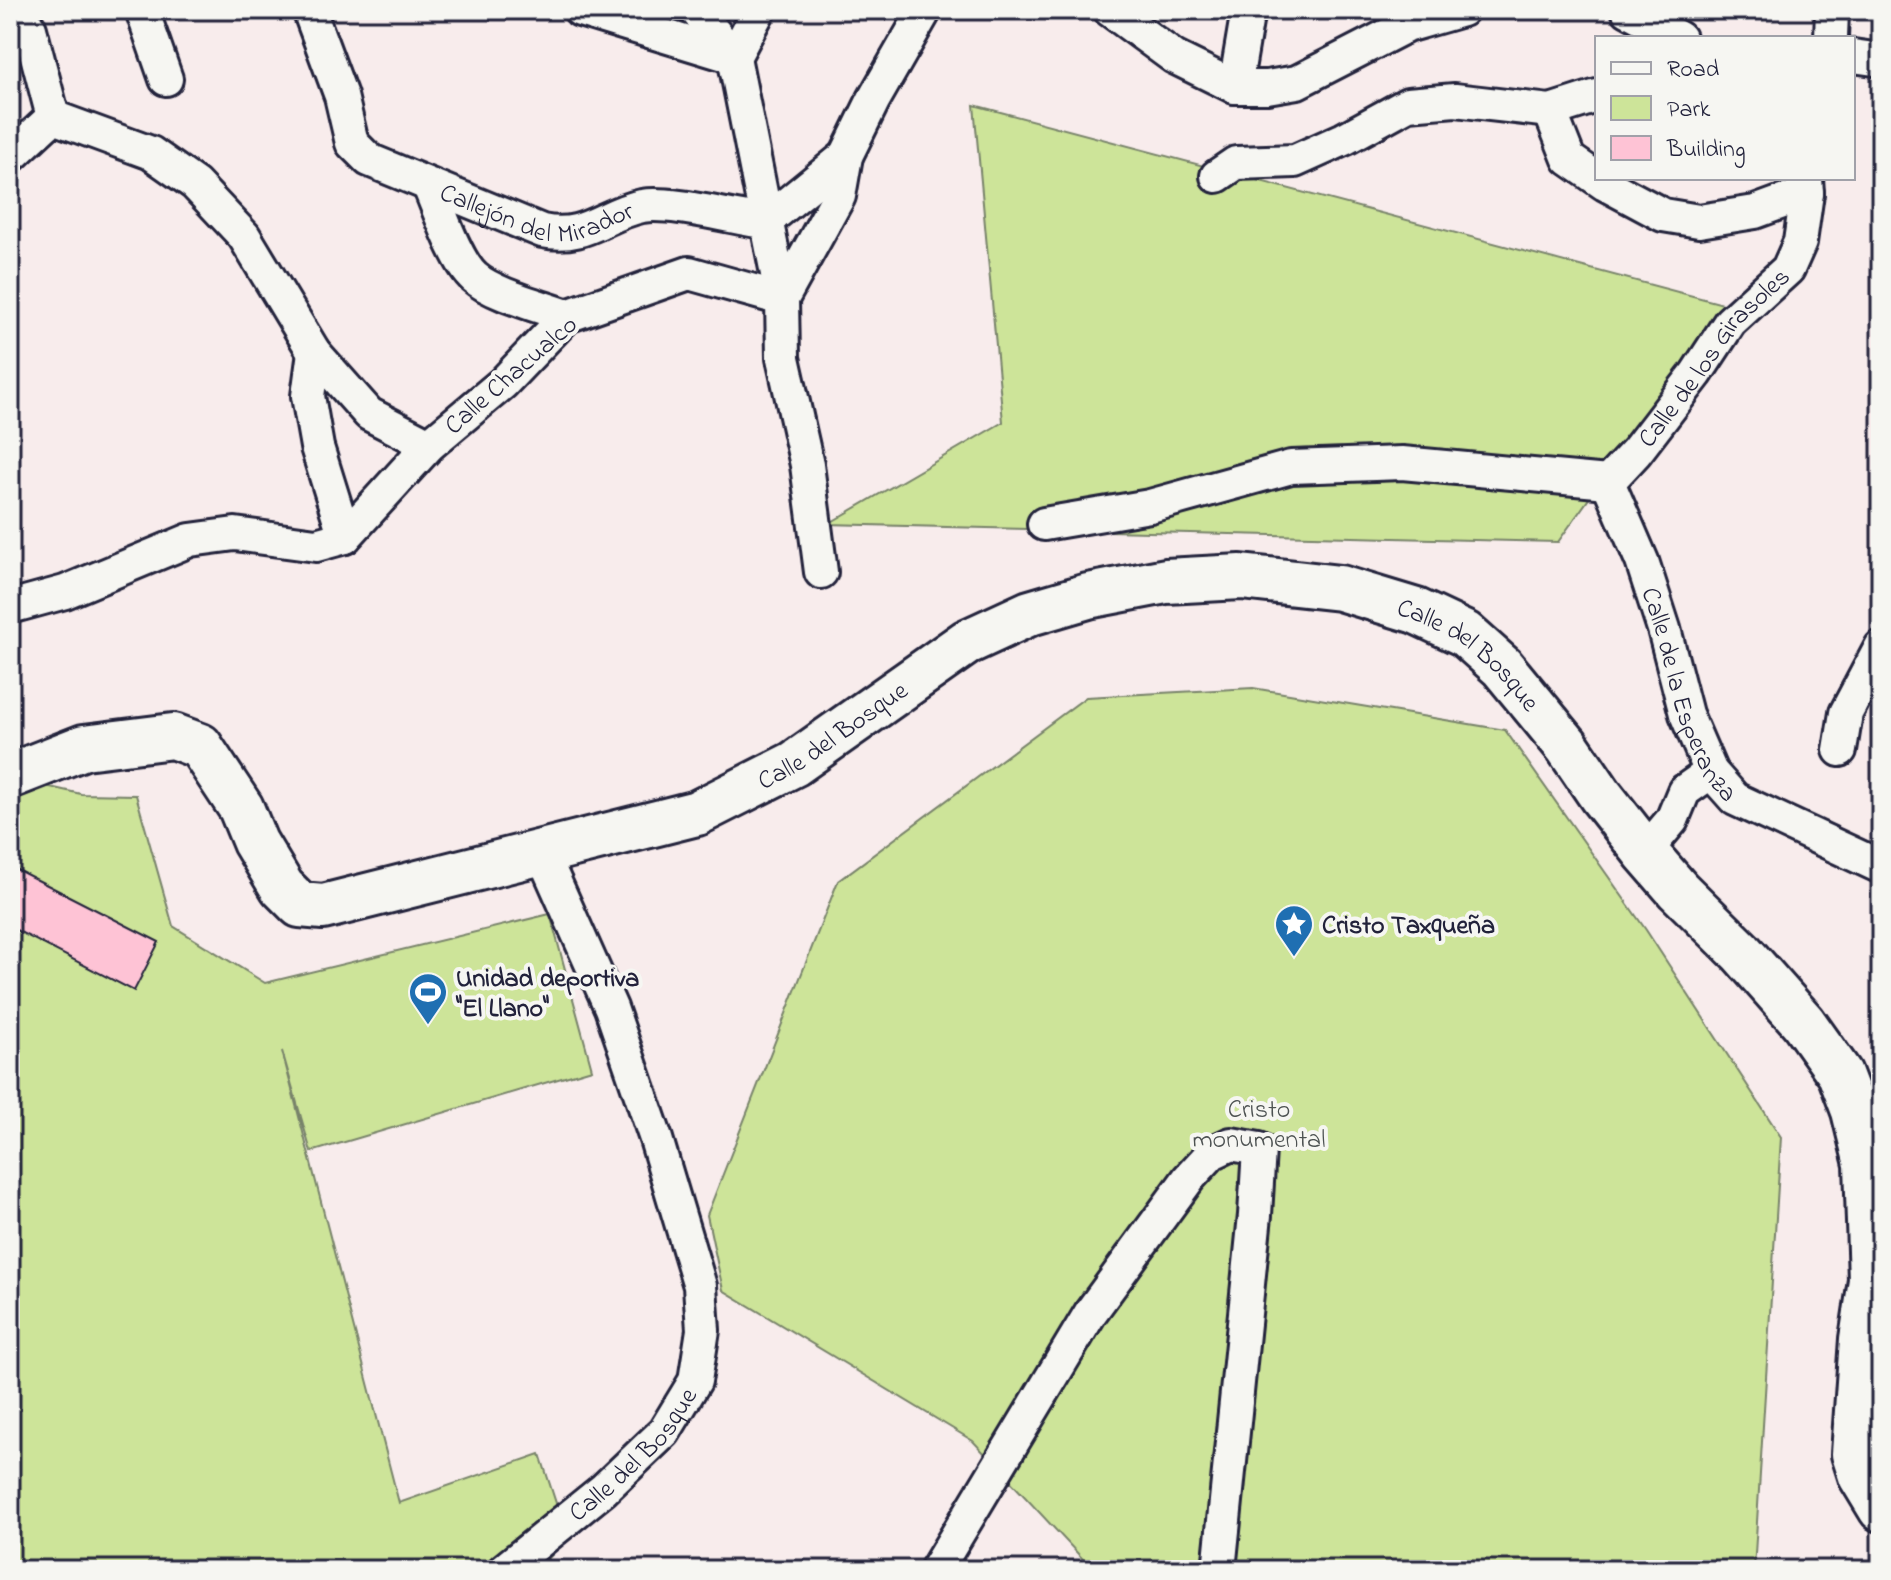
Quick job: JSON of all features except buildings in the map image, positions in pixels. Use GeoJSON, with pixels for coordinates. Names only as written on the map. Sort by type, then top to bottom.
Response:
{"type":"FeatureCollection","features":[{"type":"Feature","properties":{"kind":"street"},"geometry":{"type":"LineString","coordinates":[[16,10],[30,29],[53,117]]}},
{"type":"Feature","properties":{"kind":"street"},"geometry":{"type":"LineString","coordinates":[[142,10],[166,79]]}},
{"type":"Feature","properties":{"kind":"street","name":"Callejón del Mirador"},"geometry":{"type":"LineString","coordinates":[[309,10],[341,96],[352,143],[369,160],[542,231],[560,235],[576,232],[641,206],[666,205],[765,222]]}},
{"type":"Feature","properties":{"kind":"street"},"geometry":{"type":"LineString","coordinates":[[580,10],[734,57]]}},
{"type":"Feature","properties":{"kind":"street"},"geometry":{"type":"LineString","coordinates":[[696,10],[734,57],[782,299],[783,358],[807,465],[821,572]]}},
{"type":"Feature","properties":{"kind":"street"},"geometry":{"type":"LineString","coordinates":[[734,57],[759,10]]}},
{"type":"Feature","properties":{"kind":"street"},"geometry":{"type":"LineString","coordinates":[[782,299],[839,196],[846,156],[874,99],[925,10]]}},
{"type":"Feature","properties":{"kind":"street"},"geometry":{"type":"LineString","coordinates":[[1110,10],[1174,57],[1235,87],[1267,87],[1297,82],[1406,26],[1462,10]]}},
{"type":"Feature","properties":{"kind":"street"},"geometry":{"type":"LineString","coordinates":[[1235,87],[1248,10]]}},
{"type":"Feature","properties":{"kind":"street"},"geometry":{"type":"LineString","coordinates":[[1628,10],[1675,36]]}},
{"type":"Feature","properties":{"kind":"street"},"geometry":{"type":"LineString","coordinates":[[1831,36],[1832,10]]}},
{"type":"Feature","properties":{"kind":"street"},"geometry":{"type":"LineString","coordinates":[[1855,56],[1881,60]]}},
{"type":"Feature","properties":{"kind":"street"},"geometry":{"type":"LineString","coordinates":[[1217,176],[1236,163],[1295,161],[1344,139],[1408,104],[1455,100],[1550,111],[1595,97]]}},
{"type":"Feature","properties":{"kind":"street"},"geometry":{"type":"LineString","coordinates":[[1550,111],[1569,159],[1595,177]]}},
{"type":"Feature","properties":{"kind":"street"},"geometry":{"type":"LineString","coordinates":[[10,157],[53,117]]}},
{"type":"Feature","properties":{"kind":"street"},"geometry":{"type":"LineString","coordinates":[[53,117],[151,153],[195,184],[244,236],[314,352],[369,414],[429,445]]}},
{"type":"Feature","properties":{"kind":"street"},"geometry":{"type":"LineString","coordinates":[[765,222],[846,156]]}},
{"type":"Feature","properties":{"kind":"street"},"geometry":{"type":"LineString","coordinates":[[1599,180],[1663,215],[1699,221],[1755,212],[1806,186]]}},
{"type":"Feature","properties":{"kind":"street"},"geometry":{"type":"LineString","coordinates":[[429,186],[456,249],[473,277],[506,294],[567,316]]}},
{"type":"Feature","properties":{"kind":"street","name":"Calle de los Girasoles"},"geometry":{"type":"LineString","coordinates":[[1608,482],[1636,452],[1696,374],[1730,322],[1788,269],[1800,242],[1806,186]]}},
{"type":"Feature","properties":{"kind":"street","name":"Calle Chacualco"},"geometry":{"type":"LineString","coordinates":[[345,537],[429,445],[503,383],[567,316],[689,273],[782,299]]}},
{"type":"Feature","properties":{"kind":"street"},"geometry":{"type":"LineString","coordinates":[[10,607],[65,592],[190,540],[235,534],[316,545],[345,537],[314,435],[308,396],[314,352]]}},
{"type":"Feature","properties":{"kind":"street"},"geometry":{"type":"LineString","coordinates":[[1044,524],[1150,506],[1291,467],[1402,463],[1608,482]]}},
{"type":"Feature","properties":{"kind":"street","name":"Calle de la Esperanza"},"geometry":{"type":"LineString","coordinates":[[1608,482],[1642,561],[1686,714],[1711,772],[1735,799],[1881,867]]}},
{"type":"Feature","properties":{"kind":"street","name":"Calle del Bosque"},"geometry":{"type":"LineString","coordinates":[[10,776],[84,747],[173,736],[200,746],[241,808],[255,842],[282,887],[300,905],[323,907],[697,813],[794,764],[967,642],[1030,613],[1088,596],[1166,581],[1241,577],[1340,588],[1416,611],[1465,634],[1502,667],[1567,746],[1645,852],[1803,1022],[1840,1074],[1854,1111],[1867,1164],[1871,1280],[1862,1339],[1854,1454],[1861,1476],[1880,1500]]}},
{"type":"Feature","properties":{"kind":"street"},"geometry":{"type":"LineString","coordinates":[[1840,750],[1846,713],[1881,647]]}},
{"type":"Feature","properties":{"kind":"street"},"geometry":{"type":"LineString","coordinates":[[1645,852],[1672,820],[1684,791],[1711,772]]}},
{"type":"Feature","properties":{"kind":"street","name":"Calle del Bosque"},"geometry":{"type":"LineString","coordinates":[[504,1570],[603,1490],[664,1432],[695,1381],[703,1330],[700,1286],[656,1139],[611,1008],[542,853]]}},
{"type":"Feature","properties":{"kind":"street"},"geometry":{"type":"LineString","coordinates":[[936,1570],[1091,1312],[1189,1178],[1212,1153],[1231,1144],[1259,1149],[1219,1570]]}},
{"type":"Feature","properties":{"kind":"green space"},"geometry":{"type":"Polygon","coordinates":[[[974,105],[1727,305],[1558,542],[828,524],[1003,422],[974,105]]]}},
{"type":"Feature","properties":{"kind":"green space","name":"Cristo monumental"},"geometry":{"type":"Polygon","coordinates":[[[1253,688],[1505,730],[1646,930],[1781,1137],[1754,1570],[1093,1570],[973,1441],[723,1290],[707,1215],[838,881],[1086,697],[1253,688]]]}},
{"type":"Feature","properties":{"kind":"green space"},"geometry":{"type":"Polygon","coordinates":[[[10,778],[81,794],[136,795],[173,926],[265,983],[550,914],[592,1069],[311,1152],[282,1051],[399,1503],[540,1454],[567,1537],[539,1570],[10,1570],[10,778]]]}},
{"type":"Feature","properties":{"kind":"place","name":"Cristo Taxqueña"},"geometry":{"type":"Point","coordinates":[1294,958]}},
{"type":"Feature","properties":{"kind":"place","name":"Unidad deportiva \"El Llano\""},"geometry":{"type":"Point","coordinates":[428,1026]}}]}
